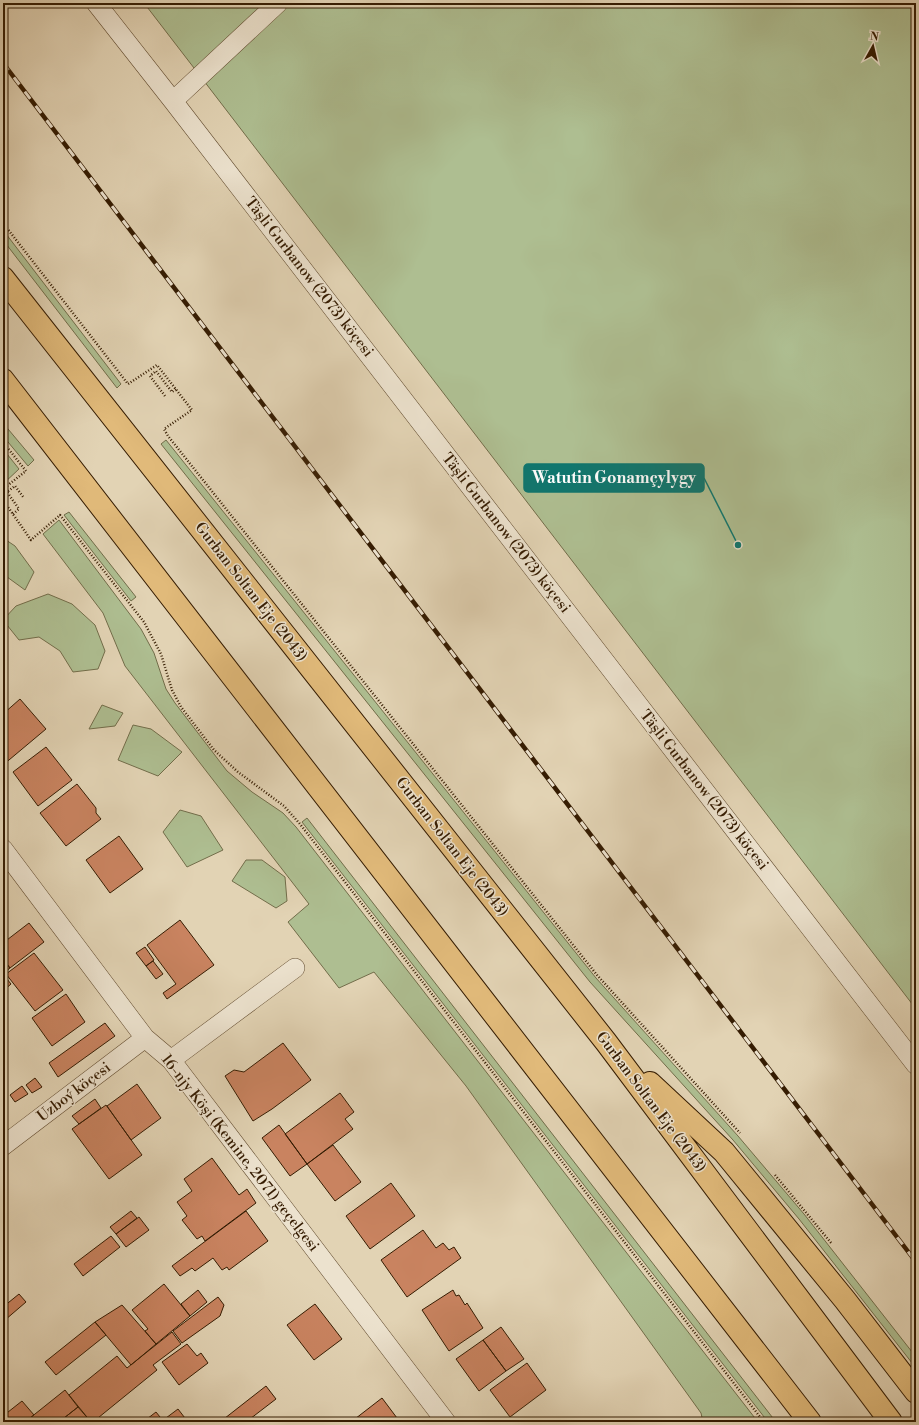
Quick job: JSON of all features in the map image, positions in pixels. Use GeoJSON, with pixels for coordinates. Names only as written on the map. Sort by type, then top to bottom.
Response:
{"type":"FeatureCollection","features":[{"type":"Feature","properties":{"kind":"highway","name":"Gurban Soltan Eje (2043)"},"geometry":{"type":"LineString","coordinates":[[3,278],[606,1042],[891,1422]]}},
{"type":"Feature","properties":{"kind":"highway"},"geometry":{"type":"LineString","coordinates":[[3,380],[810,1422]]}},
{"type":"Feature","properties":{"kind":"highway"},"geometry":{"type":"LineString","coordinates":[[606,1042],[724,1152],[845,1300],[916,1392]]}},
{"type":"Feature","properties":{"kind":"street","name":"Täşli Gurbanow (2073) köçesi"},"geometry":{"type":"LineString","coordinates":[[96,3],[916,1065]]}},
{"type":"Feature","properties":{"kind":"street"},"geometry":{"type":"LineString","coordinates":[[173,101],[278,3]]}},
{"type":"Feature","properties":{"kind":"street","name":"16-njy Köşi (Kemine, 2071) geçelgesi"},"geometry":{"type":"LineString","coordinates":[[3,849],[145,1038],[171,1060],[446,1422]]}},
{"type":"Feature","properties":{"kind":"street"},"geometry":{"type":"LineString","coordinates":[[171,1060],[295,968]]}},
{"type":"Feature","properties":{"kind":"street","name":"Uzboý köçesi"},"geometry":{"type":"LineString","coordinates":[[3,1146],[145,1038]]}},
{"type":"Feature","properties":{"kind":"path"},"geometry":{"type":"LineString","coordinates":[[3,223],[128,384],[157,365],[192,410],[164,429],[168,436],[597,975],[744,1138]]}},
{"type":"Feature","properties":{"kind":"path"},"geometry":{"type":"LineString","coordinates":[[165,396],[150,376],[156,371],[172,392],[176,389]]}},
{"type":"Feature","properties":{"kind":"path"},"geometry":{"type":"LineString","coordinates":[[3,442],[26,471],[3,488]]}},
{"type":"Feature","properties":{"kind":"path"},"geometry":{"type":"LineString","coordinates":[[13,514],[19,509],[7,492],[15,486],[24,498]]}},
{"type":"Feature","properties":{"kind":"path"},"geometry":{"type":"LineString","coordinates":[[3,500],[31,540],[60,515],[144,622],[161,654],[172,690],[181,707],[214,750],[238,772],[284,806],[300,824],[764,1422]]}},
{"type":"Feature","properties":{"kind":"path"},"geometry":{"type":"LineString","coordinates":[[775,1175],[834,1246]]}},
{"type":"Feature","properties":{"kind":"green space"},"geometry":{"type":"Polygon","coordinates":[[[144,3],[916,3],[916,1009],[204,81],[144,3]]]}},
{"type":"Feature","properties":{"kind":"green space"},"geometry":{"type":"Polygon","coordinates":[[[3,230],[121,384],[117,388],[3,240],[3,230]]]}},
{"type":"Feature","properties":{"kind":"green space"},"geometry":{"type":"Polygon","coordinates":[[[3,423],[34,460],[28,466],[3,436],[3,423]]]}},
{"type":"Feature","properties":{"kind":"green space"},"geometry":{"type":"Polygon","coordinates":[[[166,440],[596,978],[738,1136],[804,1214],[916,1357],[916,1368],[799,1219],[733,1140],[590,982],[161,444],[166,440]]]}},
{"type":"Feature","properties":{"kind":"green space"},"geometry":{"type":"Polygon","coordinates":[[[3,449],[19,469],[3,484],[3,449]]]}},
{"type":"Feature","properties":{"kind":"green space"},"geometry":{"type":"Polygon","coordinates":[[[69,512],[136,597],[131,601],[64,515],[69,512]]]}},
{"type":"Feature","properties":{"kind":"green space"},"geometry":{"type":"Polygon","coordinates":[[[59,520],[141,629],[154,653],[166,689],[227,771],[252,792],[283,813],[296,827],[758,1422],[703,1422],[701,1413],[466,1086],[374,972],[339,988],[288,922],[309,904],[125,666],[103,613],[43,534],[59,520]]]}},
{"type":"Feature","properties":{"kind":"green space"},"geometry":{"type":"Polygon","coordinates":[[[3,538],[15,546],[34,572],[25,590],[3,574],[3,538]]]}},
{"type":"Feature","properties":{"kind":"green space"},"geometry":{"type":"Polygon","coordinates":[[[48,594],[72,604],[95,625],[105,651],[98,669],[73,672],[60,651],[39,637],[19,640],[3,620],[16,606],[48,594]]]}},
{"type":"Feature","properties":{"kind":"green space"},"geometry":{"type":"Polygon","coordinates":[[[102,705],[123,713],[115,726],[89,729],[102,705]]]}},
{"type":"Feature","properties":{"kind":"green space"},"geometry":{"type":"Polygon","coordinates":[[[133,725],[151,729],[182,752],[158,776],[118,760],[133,725]]]}},
{"type":"Feature","properties":{"kind":"green space"},"geometry":{"type":"Polygon","coordinates":[[[180,810],[201,816],[223,850],[187,867],[163,832],[180,810]]]}},
{"type":"Feature","properties":{"kind":"green space"},"geometry":{"type":"Polygon","coordinates":[[[307,818],[776,1422],[768,1422],[302,822],[307,818]]]}},
{"type":"Feature","properties":{"kind":"green space"},"geometry":{"type":"Polygon","coordinates":[[[246,860],[262,860],[285,877],[287,901],[276,908],[232,881],[246,860]]]}},
{"type":"Feature","properties":{"kind":"building"},"geometry":{"type":"Polygon","coordinates":[[[20,699],[46,729],[3,765],[3,714],[20,699]]]}},
{"type":"Feature","properties":{"kind":"building"},"geometry":{"type":"Polygon","coordinates":[[[46,747],[72,780],[38,806],[13,772],[46,747]]]}},
{"type":"Feature","properties":{"kind":"building"},"geometry":{"type":"Polygon","coordinates":[[[77,784],[96,808],[96,813],[101,819],[66,846],[40,813],[77,784]]]}},
{"type":"Feature","properties":{"kind":"building"},"geometry":{"type":"Polygon","coordinates":[[[119,836],[143,869],[110,893],[86,860],[119,836]]]}},
{"type":"Feature","properties":{"kind":"building"},"geometry":{"type":"Polygon","coordinates":[[[180,920],[214,965],[167,999],[163,993],[176,984],[147,945],[180,920]]]}},
{"type":"Feature","properties":{"kind":"building"},"geometry":{"type":"Polygon","coordinates":[[[29,923],[44,942],[10,968],[3,959],[3,943],[29,923]]]}},
{"type":"Feature","properties":{"kind":"building"},"geometry":{"type":"Polygon","coordinates":[[[145,947],[154,960],[146,966],[136,953],[145,947]]]}},
{"type":"Feature","properties":{"kind":"building"},"geometry":{"type":"Polygon","coordinates":[[[34,953],[63,990],[35,1011],[6,974],[34,953]]]}},
{"type":"Feature","properties":{"kind":"building"},"geometry":{"type":"Polygon","coordinates":[[[3,959],[10,968],[3,974],[3,959]]]}},
{"type":"Feature","properties":{"kind":"building"},"geometry":{"type":"Polygon","coordinates":[[[153,961],[163,974],[156,979],[146,966],[153,961]]]}},
{"type":"Feature","properties":{"kind":"building"},"geometry":{"type":"Polygon","coordinates":[[[3,974],[11,984],[3,991],[3,974]]]}},
{"type":"Feature","properties":{"kind":"building"},"geometry":{"type":"Polygon","coordinates":[[[66,994],[85,1022],[52,1046],[32,1018],[66,994]]]}},
{"type":"Feature","properties":{"kind":"building"},"geometry":{"type":"Polygon","coordinates":[[[105,1023],[115,1036],[58,1077],[49,1063],[105,1023]]]}},
{"type":"Feature","properties":{"kind":"building"},"geometry":{"type":"Polygon","coordinates":[[[283,1043],[311,1080],[253,1121],[225,1076],[234,1070],[244,1072],[283,1043]]]}},
{"type":"Feature","properties":{"kind":"building"},"geometry":{"type":"Polygon","coordinates":[[[35,1078],[42,1087],[32,1093],[26,1085],[35,1078]]]}},
{"type":"Feature","properties":{"kind":"building"},"geometry":{"type":"Polygon","coordinates":[[[137,1084],[161,1118],[131,1140],[107,1106],[137,1084]]]}},
{"type":"Feature","properties":{"kind":"building"},"geometry":{"type":"Polygon","coordinates":[[[22,1086],[28,1094],[15,1102],[10,1095],[22,1086]]]}},
{"type":"Feature","properties":{"kind":"building"},"geometry":{"type":"Polygon","coordinates":[[[340,1093],[354,1112],[345,1119],[353,1129],[307,1164],[285,1134],[340,1093]]]}},
{"type":"Feature","properties":{"kind":"building"},"geometry":{"type":"Polygon","coordinates":[[[95,1099],[101,1108],[79,1124],[72,1116],[95,1099]]]}},
{"type":"Feature","properties":{"kind":"building"},"geometry":{"type":"Polygon","coordinates":[[[106,1105],[142,1155],[109,1179],[72,1129],[106,1105]]]}},
{"type":"Feature","properties":{"kind":"building"},"geometry":{"type":"Polygon","coordinates":[[[279,1125],[307,1164],[290,1176],[262,1138],[279,1125]]]}},
{"type":"Feature","properties":{"kind":"building"},"geometry":{"type":"Polygon","coordinates":[[[333,1145],[361,1182],[335,1201],[307,1164],[333,1145]]]}},
{"type":"Feature","properties":{"kind":"building"},"geometry":{"type":"Polygon","coordinates":[[[212,1158],[239,1195],[247,1189],[256,1203],[205,1241],[202,1236],[197,1239],[182,1220],[187,1216],[177,1202],[192,1191],[184,1179],[212,1158]]]}},
{"type":"Feature","properties":{"kind":"building"},"geometry":{"type":"Polygon","coordinates":[[[391,1183],[415,1216],[370,1249],[346,1216],[391,1183]]]}},
{"type":"Feature","properties":{"kind":"building"},"geometry":{"type":"Polygon","coordinates":[[[131,1211],[137,1218],[116,1234],[110,1227],[131,1211]]]}},
{"type":"Feature","properties":{"kind":"building"},"geometry":{"type":"Polygon","coordinates":[[[246,1211],[268,1241],[229,1270],[227,1267],[222,1270],[213,1258],[195,1271],[192,1268],[180,1276],[172,1266],[246,1211]]]}},
{"type":"Feature","properties":{"kind":"building"},"geometry":{"type":"Polygon","coordinates":[[[139,1217],[149,1230],[126,1247],[116,1234],[139,1217]]]}},
{"type":"Feature","properties":{"kind":"building"},"geometry":{"type":"Polygon","coordinates":[[[423,1230],[436,1248],[443,1243],[449,1250],[454,1247],[461,1258],[407,1297],[381,1260],[423,1230]]]}},
{"type":"Feature","properties":{"kind":"building"},"geometry":{"type":"Polygon","coordinates":[[[111,1236],[120,1247],[83,1276],[74,1264],[111,1236]]]}},
{"type":"Feature","properties":{"kind":"building"},"geometry":{"type":"Polygon","coordinates":[[[164,1284],[190,1316],[156,1344],[145,1331],[148,1329],[132,1310],[164,1284]]]}},
{"type":"Feature","properties":{"kind":"building"},"geometry":{"type":"Polygon","coordinates":[[[198,1290],[207,1302],[190,1316],[181,1304],[198,1290]]]}},
{"type":"Feature","properties":{"kind":"building"},"geometry":{"type":"Polygon","coordinates":[[[453,1290],[456,1296],[459,1295],[465,1305],[467,1303],[483,1328],[449,1351],[422,1310],[453,1290]]]}},
{"type":"Feature","properties":{"kind":"building"},"geometry":{"type":"Polygon","coordinates":[[[19,1294],[26,1302],[5,1320],[3,1318],[3,1307],[19,1294]]]}},
{"type":"Feature","properties":{"kind":"building"},"geometry":{"type":"Polygon","coordinates":[[[218,1297],[224,1305],[220,1316],[182,1343],[173,1331],[218,1297]]]}},
{"type":"Feature","properties":{"kind":"building"},"geometry":{"type":"Polygon","coordinates":[[[315,1304],[342,1339],[314,1360],[287,1325],[315,1304]]]}},
{"type":"Feature","properties":{"kind":"building"},"geometry":{"type":"Polygon","coordinates":[[[122,1305],[156,1344],[131,1365],[95,1322],[122,1305]]]}},
{"type":"Feature","properties":{"kind":"building"},"geometry":{"type":"Polygon","coordinates":[[[95,1322],[106,1335],[56,1375],[45,1362],[95,1322]]]}},
{"type":"Feature","properties":{"kind":"building"},"geometry":{"type":"Polygon","coordinates":[[[501,1327],[524,1359],[506,1371],[483,1340],[501,1327]]]}},
{"type":"Feature","properties":{"kind":"building"},"geometry":{"type":"Polygon","coordinates":[[[172,1332],[181,1344],[153,1365],[157,1370],[93,1422],[91,1422],[69,1395],[117,1356],[127,1368],[172,1332]]]}},
{"type":"Feature","properties":{"kind":"building"},"geometry":{"type":"Polygon","coordinates":[[[483,1340],[506,1371],[479,1391],[456,1359],[483,1340]]]}},
{"type":"Feature","properties":{"kind":"building"},"geometry":{"type":"Polygon","coordinates":[[[187,1344],[197,1356],[201,1353],[208,1363],[179,1385],[162,1362],[187,1344]]]}},
{"type":"Feature","properties":{"kind":"building"},"geometry":{"type":"Polygon","coordinates":[[[527,1363],[546,1390],[510,1417],[490,1390],[527,1363]]]}},
{"type":"Feature","properties":{"kind":"building"},"geometry":{"type":"Polygon","coordinates":[[[266,1386],[276,1399],[246,1422],[220,1422],[266,1386]]]}},
{"type":"Feature","properties":{"kind":"building"},"geometry":{"type":"Polygon","coordinates":[[[65,1390],[78,1407],[59,1422],[25,1422],[65,1390]]]}},
{"type":"Feature","properties":{"kind":"building"},"geometry":{"type":"Polygon","coordinates":[[[382,1398],[400,1422],[351,1422],[382,1398]]]}},
{"type":"Feature","properties":{"kind":"building"},"geometry":{"type":"Polygon","coordinates":[[[22,1401],[34,1415],[25,1422],[3,1422],[3,1416],[22,1401]]]}},
{"type":"Feature","properties":{"kind":"building"},"geometry":{"type":"Polygon","coordinates":[[[78,1407],[91,1422],[59,1422],[78,1407]]]}},
{"type":"Feature","properties":{"kind":"building"},"geometry":{"type":"Polygon","coordinates":[[[178,1409],[188,1422],[169,1422],[166,1418],[178,1409]]]}},
{"type":"Feature","properties":{"kind":"building"},"geometry":{"type":"Polygon","coordinates":[[[156,1412],[164,1422],[143,1422],[156,1412]]]}},
{"type":"Feature","properties":{"kind":"railway"},"geometry":{"type":"LineString","coordinates":[[3,63],[916,1262]]}},
{"type":"Feature","properties":{"kind":"place","name":"Watutin Gonamçylygy"},"geometry":{"type":"Point","coordinates":[738,545]}}]}
